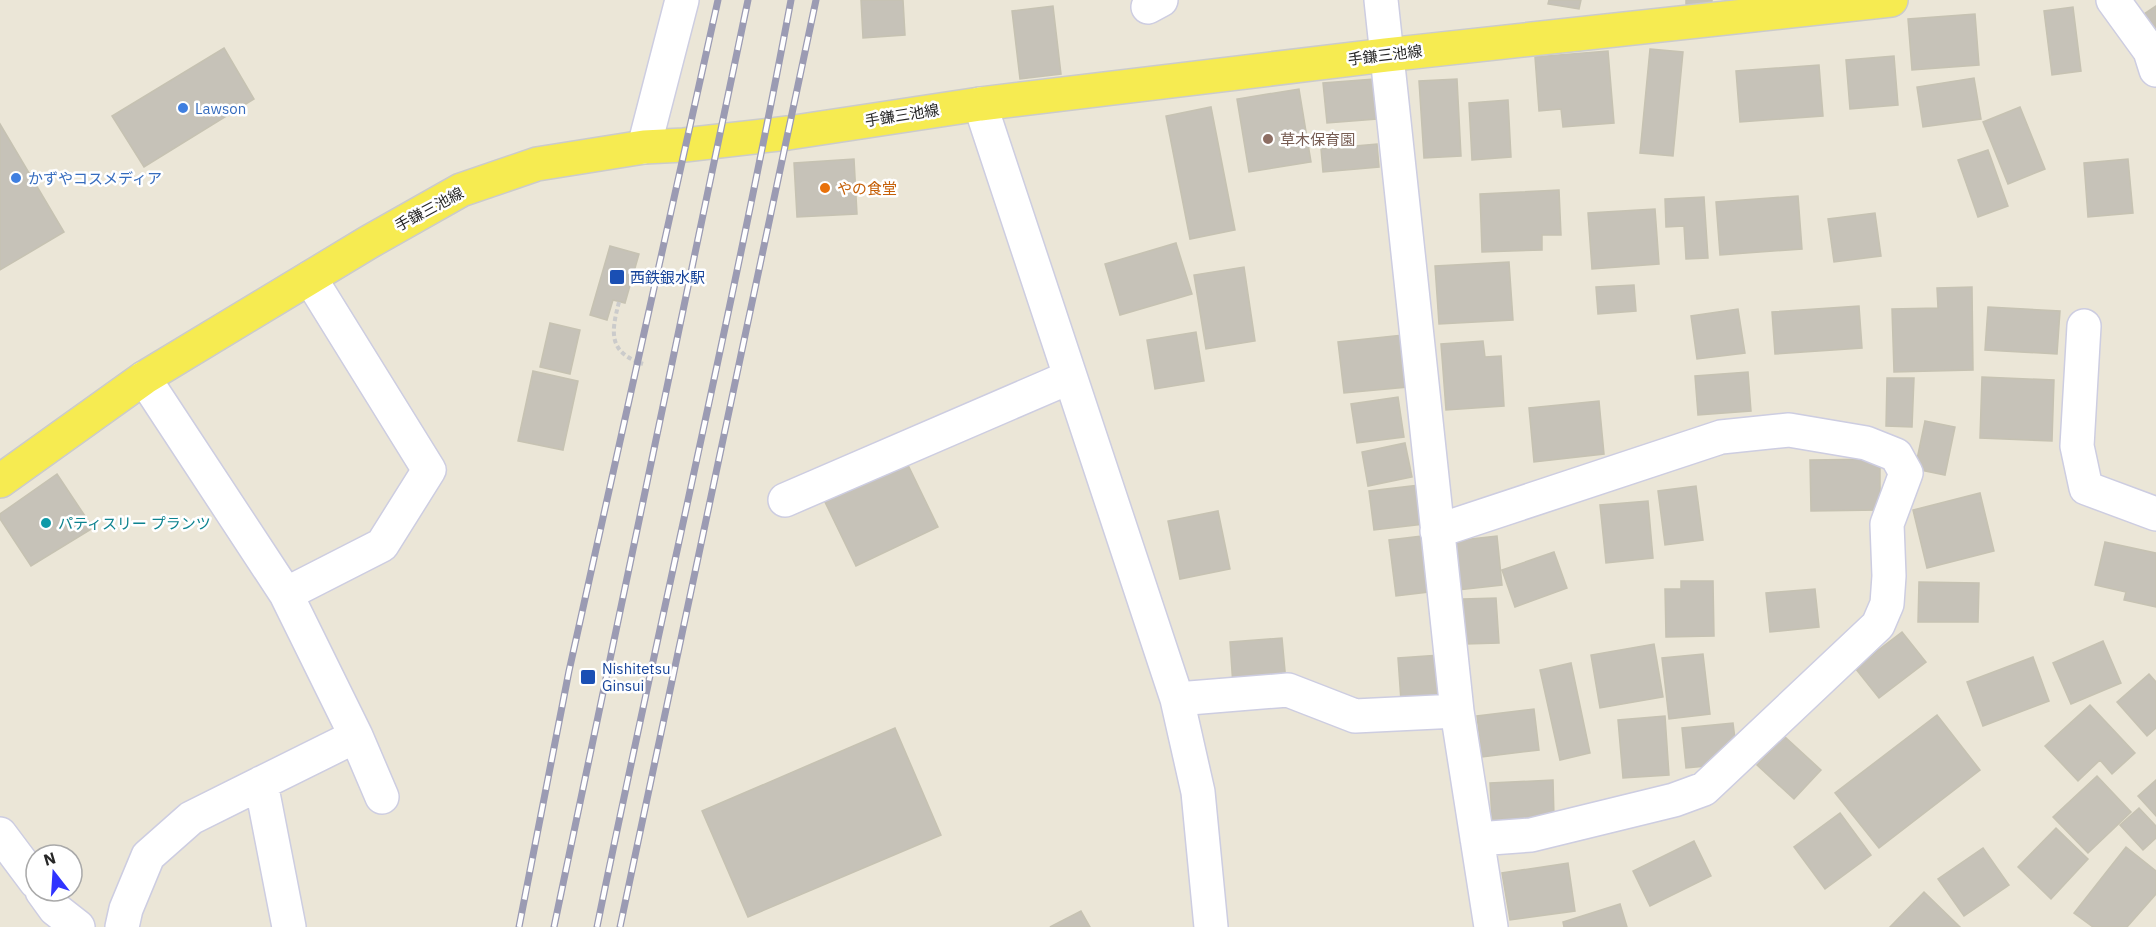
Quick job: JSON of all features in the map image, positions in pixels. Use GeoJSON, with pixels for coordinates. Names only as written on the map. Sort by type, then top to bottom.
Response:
{"type":"FeatureCollection","features":[{"type":"Feature","properties":{"kind":"main road","name":"手鎌三池線"},"geometry":{"type":"LineString","coordinates":[[0,482],[144,378],[369,242],[461,190],[537,164],[644,147],[684,145],[788,133],[980,104],[1386,55],[1891,0]]}},
{"type":"Feature","properties":{"kind":"street"},"geometry":{"type":"LineString","coordinates":[[644,147],[682,0]]}},
{"type":"Feature","properties":{"kind":"street"},"geometry":{"type":"LineString","coordinates":[[1381,0],[1457,711],[1491,927]]}},
{"type":"Feature","properties":{"kind":"street"},"geometry":{"type":"LineString","coordinates":[[2113,0],[2150,51],[2156,70]]}},
{"type":"Feature","properties":{"kind":"street"},"geometry":{"type":"LineString","coordinates":[[980,104],[1177,699],[1198,792],[1211,927]]}},
{"type":"Feature","properties":{"kind":"street"},"geometry":{"type":"LineString","coordinates":[[286,594],[382,545],[429,470],[310,278]]}},
{"type":"Feature","properties":{"kind":"street"},"geometry":{"type":"LineString","coordinates":[[2084,326],[2077,446],[2086,488],[2156,514]]}},
{"type":"Feature","properties":{"kind":"street"},"geometry":{"type":"LineString","coordinates":[[785,500],[1070,377]]}},
{"type":"Feature","properties":{"kind":"street"},"geometry":{"type":"LineString","coordinates":[[144,378],[286,594],[356,736],[382,797]]}},
{"type":"Feature","properties":{"kind":"street"},"geometry":{"type":"LineString","coordinates":[[1437,531],[1721,437],[1789,430],[1866,443],[1896,455],[1906,473],[1887,524],[1889,576],[1887,604],[1878,625],[1704,789],[1674,800],[1531,835],[1477,839]]}},
{"type":"Feature","properties":{"kind":"street"},"geometry":{"type":"LineString","coordinates":[[1177,699],[1288,690],[1355,716],[1457,711]]}},
{"type":"Feature","properties":{"kind":"street"},"geometry":{"type":"LineString","coordinates":[[122,927],[126,909],[148,856],[191,818],[356,736]]}},
{"type":"Feature","properties":{"kind":"street"},"geometry":{"type":"LineString","coordinates":[[261,783],[289,927]]}},
{"type":"Feature","properties":{"kind":"street"},"geometry":{"type":"LineString","coordinates":[[0,834],[24,866]]}},
{"type":"Feature","properties":{"kind":"street"},"geometry":{"type":"LineString","coordinates":[[51,903],[78,927]]}},
{"type":"Feature","properties":{"kind":"path"},"geometry":{"type":"LineString","coordinates":[[619,302],[613,323],[616,348],[629,359],[643,364]]}},
{"type":"Feature","properties":{"kind":"building"},"geometry":{"type":"Polygon","coordinates":[[[861,0],[903,0],[905,35],[863,38],[861,0]]]}},
{"type":"Feature","properties":{"kind":"building"},"geometry":{"type":"Polygon","coordinates":[[[1549,0],[1581,0],[1579,9],[1548,4],[1549,0]]]}},
{"type":"Feature","properties":{"kind":"building"},"geometry":{"type":"Polygon","coordinates":[[[1686,0],[1712,0],[1712,6],[1686,4],[1686,0]]]}},
{"type":"Feature","properties":{"kind":"building"},"geometry":{"type":"Polygon","coordinates":[[[1053,6],[1061,74],[1020,79],[1012,11],[1053,6]]]}},
{"type":"Feature","properties":{"kind":"building"},"geometry":{"type":"Polygon","coordinates":[[[2156,6],[2156,42],[2141,16],[2156,6]]]}},
{"type":"Feature","properties":{"kind":"building"},"geometry":{"type":"Polygon","coordinates":[[[2073,7],[2081,71],[2052,75],[2044,11],[2073,7]]]}},
{"type":"Feature","properties":{"kind":"building"},"geometry":{"type":"Polygon","coordinates":[[[1975,14],[1979,65],[1912,70],[1908,19],[1975,14]]]}},
{"type":"Feature","properties":{"kind":"building","name":"Lawson"},"geometry":{"type":"Polygon","coordinates":[[[224,48],[254,99],[144,167],[112,116],[224,48]]]}},
{"type":"Feature","properties":{"kind":"building"},"geometry":{"type":"Polygon","coordinates":[[[1650,49],[1683,52],[1673,156],[1640,153],[1650,49]]]}},
{"type":"Feature","properties":{"kind":"building"},"geometry":{"type":"Polygon","coordinates":[[[1608,51],[1614,123],[1563,127],[1561,109],[1539,111],[1535,57],[1608,51]]]}},
{"type":"Feature","properties":{"kind":"building"},"geometry":{"type":"Polygon","coordinates":[[[1894,56],[1898,105],[1850,109],[1846,60],[1894,56]]]}},
{"type":"Feature","properties":{"kind":"building"},"geometry":{"type":"Polygon","coordinates":[[[1819,65],[1823,116],[1740,122],[1736,71],[1819,65]]]}},
{"type":"Feature","properties":{"kind":"building"},"geometry":{"type":"Polygon","coordinates":[[[1974,78],[1981,119],[1923,127],[1917,87],[1974,78]]]}},
{"type":"Feature","properties":{"kind":"building"},"geometry":{"type":"Polygon","coordinates":[[[1374,79],[1377,119],[1327,123],[1323,83],[1374,79]]]}},
{"type":"Feature","properties":{"kind":"building"},"geometry":{"type":"Polygon","coordinates":[[[1457,79],[1461,156],[1424,158],[1419,81],[1457,79]]]}},
{"type":"Feature","properties":{"kind":"building"},"geometry":{"type":"Polygon","coordinates":[[[1299,89],[1311,162],[1249,172],[1237,99],[1299,89]]]}},
{"type":"Feature","properties":{"kind":"building"},"geometry":{"type":"Polygon","coordinates":[[[1508,100],[1511,157],[1472,160],[1469,103],[1508,100]]]}},
{"type":"Feature","properties":{"kind":"building"},"geometry":{"type":"Polygon","coordinates":[[[1211,107],[1235,230],[1190,239],[1166,116],[1211,107]]]}},
{"type":"Feature","properties":{"kind":"building"},"geometry":{"type":"Polygon","coordinates":[[[2020,107],[2045,169],[2008,184],[1983,122],[2020,107]]]}},
{"type":"Feature","properties":{"kind":"building","name":"かずやコスメディア"},"geometry":{"type":"Polygon","coordinates":[[[0,124],[64,232],[0,270],[0,124]]]}},
{"type":"Feature","properties":{"kind":"building"},"geometry":{"type":"Polygon","coordinates":[[[1377,144],[1379,167],[1323,172],[1321,149],[1377,144]]]}},
{"type":"Feature","properties":{"kind":"building"},"geometry":{"type":"Polygon","coordinates":[[[1988,150],[2008,206],[1978,217],[1958,160],[1988,150]]]}},
{"type":"Feature","properties":{"kind":"building","name":"やの食堂"},"geometry":{"type":"Polygon","coordinates":[[[854,159],[857,214],[797,217],[794,163],[854,159]]]}},
{"type":"Feature","properties":{"kind":"building"},"geometry":{"type":"Polygon","coordinates":[[[2128,159],[2133,213],[2088,217],[2084,163],[2128,159]]]}},
{"type":"Feature","properties":{"kind":"building"},"geometry":{"type":"Polygon","coordinates":[[[1559,190],[1561,235],[1542,235],[1542,250],[1482,252],[1480,194],[1559,190]]]}},
{"type":"Feature","properties":{"kind":"building"},"geometry":{"type":"Polygon","coordinates":[[[1798,196],[1802,249],[1720,255],[1716,202],[1798,196]]]}},
{"type":"Feature","properties":{"kind":"building"},"geometry":{"type":"Polygon","coordinates":[[[1704,197],[1708,258],[1686,259],[1684,226],[1666,227],[1665,199],[1704,197]]]}},
{"type":"Feature","properties":{"kind":"building"},"geometry":{"type":"Polygon","coordinates":[[[1655,209],[1659,264],[1592,269],[1588,213],[1655,209]]]}},
{"type":"Feature","properties":{"kind":"building"},"geometry":{"type":"Polygon","coordinates":[[[1875,213],[1881,256],[1834,262],[1828,219],[1875,213]]]}},
{"type":"Feature","properties":{"kind":"building"},"geometry":{"type":"Polygon","coordinates":[[[1176,243],[1192,294],[1120,315],[1105,264],[1176,243]]]}},
{"type":"Feature","properties":{"kind":"building","name":"西鉄銀水駅"},"geometry":{"type":"Polygon","coordinates":[[[610,246],[639,254],[625,303],[613,300],[607,320],[590,315],[610,246]]]}},
{"type":"Feature","properties":{"kind":"building"},"geometry":{"type":"Polygon","coordinates":[[[1509,262],[1513,320],[1439,324],[1435,266],[1509,262]]]}},
{"type":"Feature","properties":{"kind":"building"},"geometry":{"type":"Polygon","coordinates":[[[1244,267],[1255,341],[1206,349],[1194,275],[1244,267]]]}},
{"type":"Feature","properties":{"kind":"building"},"geometry":{"type":"Polygon","coordinates":[[[1634,285],[1636,311],[1598,314],[1596,287],[1634,285]]]}},
{"type":"Feature","properties":{"kind":"building"},"geometry":{"type":"Polygon","coordinates":[[[1972,287],[1973,370],[1894,372],[1892,309],[1938,308],[1937,288],[1972,287]]]}},
{"type":"Feature","properties":{"kind":"building"},"geometry":{"type":"Polygon","coordinates":[[[1859,306],[1862,348],[1775,354],[1772,312],[1859,306]]]}},
{"type":"Feature","properties":{"kind":"building"},"geometry":{"type":"Polygon","coordinates":[[[1988,307],[2060,311],[2057,354],[1985,350],[1988,307]]]}},
{"type":"Feature","properties":{"kind":"building"},"geometry":{"type":"Polygon","coordinates":[[[1738,309],[1745,353],[1697,359],[1691,316],[1738,309]]]}},
{"type":"Feature","properties":{"kind":"building"},"geometry":{"type":"Polygon","coordinates":[[[550,323],[580,330],[570,374],[540,367],[550,323]]]}},
{"type":"Feature","properties":{"kind":"building"},"geometry":{"type":"Polygon","coordinates":[[[1196,332],[1204,381],[1155,389],[1147,340],[1196,332]]]}},
{"type":"Feature","properties":{"kind":"building"},"geometry":{"type":"Polygon","coordinates":[[[1403,335],[1408,387],[1344,393],[1338,342],[1403,335]]]}},
{"type":"Feature","properties":{"kind":"building"},"geometry":{"type":"Polygon","coordinates":[[[1483,341],[1485,357],[1501,356],[1504,406],[1446,410],[1441,344],[1483,341]]]}},
{"type":"Feature","properties":{"kind":"building"},"geometry":{"type":"Polygon","coordinates":[[[533,371],[578,381],[563,450],[518,441],[533,371]]]}},
{"type":"Feature","properties":{"kind":"building"},"geometry":{"type":"Polygon","coordinates":[[[1748,372],[1751,411],[1698,415],[1695,376],[1748,372]]]}},
{"type":"Feature","properties":{"kind":"building"},"geometry":{"type":"Polygon","coordinates":[[[1982,377],[2054,380],[2052,441],[1980,438],[1982,377]]]}},
{"type":"Feature","properties":{"kind":"building"},"geometry":{"type":"Polygon","coordinates":[[[1887,378],[1914,378],[1912,427],[1886,426],[1887,378]]]}},
{"type":"Feature","properties":{"kind":"building"},"geometry":{"type":"Polygon","coordinates":[[[1398,397],[1404,437],[1357,443],[1351,404],[1398,397]]]}},
{"type":"Feature","properties":{"kind":"building"},"geometry":{"type":"Polygon","coordinates":[[[1599,401],[1604,454],[1534,462],[1529,408],[1599,401]]]}},
{"type":"Feature","properties":{"kind":"building"},"geometry":{"type":"Polygon","coordinates":[[[1925,421],[1955,427],[1945,475],[1915,469],[1925,421]]]}},
{"type":"Feature","properties":{"kind":"building"},"geometry":{"type":"Polygon","coordinates":[[[1405,443],[1412,477],[1368,486],[1362,452],[1405,443]]]}},
{"type":"Feature","properties":{"kind":"building"},"geometry":{"type":"Polygon","coordinates":[[[1880,459],[1880,510],[1811,511],[1810,460],[1880,459]]]}},
{"type":"Feature","properties":{"kind":"building"},"geometry":{"type":"Polygon","coordinates":[[[907,463],[938,527],[856,566],[825,502],[907,463]]]}},
{"type":"Feature","properties":{"kind":"building","name":"パティスリー プランツ"},"geometry":{"type":"Polygon","coordinates":[[[57,474],[93,528],[31,566],[0,519],[0,514],[57,474]]]}},
{"type":"Feature","properties":{"kind":"building"},"geometry":{"type":"Polygon","coordinates":[[[1419,485],[1424,524],[1374,530],[1369,491],[1419,485]]]}},
{"type":"Feature","properties":{"kind":"building"},"geometry":{"type":"Polygon","coordinates":[[[1696,486],[1703,540],[1665,545],[1658,491],[1696,486]]]}},
{"type":"Feature","properties":{"kind":"building"},"geometry":{"type":"Polygon","coordinates":[[[1980,493],[1994,551],[1927,568],[1913,510],[1980,493]]]}},
{"type":"Feature","properties":{"kind":"building"},"geometry":{"type":"Polygon","coordinates":[[[1648,501],[1653,558],[1606,563],[1600,505],[1648,501]]]}},
{"type":"Feature","properties":{"kind":"building"},"geometry":{"type":"Polygon","coordinates":[[[1218,511],[1230,569],[1180,579],[1168,521],[1218,511]]]}},
{"type":"Feature","properties":{"kind":"building"},"geometry":{"type":"Polygon","coordinates":[[[1430,535],[1437,591],[1396,596],[1389,540],[1430,535]]]}},
{"type":"Feature","properties":{"kind":"building"},"geometry":{"type":"Polygon","coordinates":[[[1497,536],[1502,585],[1458,590],[1453,541],[1497,536]]]}},
{"type":"Feature","properties":{"kind":"building"},"geometry":{"type":"Polygon","coordinates":[[[2105,542],[2156,553],[2156,607],[2124,600],[2126,592],[2095,585],[2105,542]]]}},
{"type":"Feature","properties":{"kind":"building"},"geometry":{"type":"Polygon","coordinates":[[[1554,552],[1567,588],[1515,607],[1502,570],[1554,552]]]}},
{"type":"Feature","properties":{"kind":"building"},"geometry":{"type":"Polygon","coordinates":[[[1681,581],[1713,581],[1714,636],[1666,637],[1665,589],[1681,589],[1681,581]]]}},
{"type":"Feature","properties":{"kind":"building"},"geometry":{"type":"Polygon","coordinates":[[[1919,582],[1979,583],[1978,622],[1918,622],[1919,582]]]}},
{"type":"Feature","properties":{"kind":"building"},"geometry":{"type":"Polygon","coordinates":[[[1815,589],[1819,627],[1770,632],[1766,593],[1815,589]]]}},
{"type":"Feature","properties":{"kind":"building"},"geometry":{"type":"Polygon","coordinates":[[[1496,598],[1499,643],[1465,644],[1463,599],[1496,598]]]}},
{"type":"Feature","properties":{"kind":"building"},"geometry":{"type":"Polygon","coordinates":[[[1902,632],[1926,662],[1879,698],[1855,668],[1902,632]]]}},
{"type":"Feature","properties":{"kind":"building"},"geometry":{"type":"Polygon","coordinates":[[[1282,638],[1286,682],[1233,686],[1230,642],[1282,638]]]}},
{"type":"Feature","properties":{"kind":"building"},"geometry":{"type":"Polygon","coordinates":[[[2103,641],[2121,683],[2071,704],[2053,663],[2103,641]]]}},
{"type":"Feature","properties":{"kind":"building"},"geometry":{"type":"Polygon","coordinates":[[[1654,644],[1663,697],[1600,708],[1591,655],[1654,644]]]}},
{"type":"Feature","properties":{"kind":"building"},"geometry":{"type":"Polygon","coordinates":[[[1703,654],[1710,714],[1669,719],[1662,658],[1703,654]]]}},
{"type":"Feature","properties":{"kind":"building"},"geometry":{"type":"Polygon","coordinates":[[[1440,655],[1443,698],[1401,701],[1398,658],[1440,655]]]}},
{"type":"Feature","properties":{"kind":"building"},"geometry":{"type":"Polygon","coordinates":[[[2033,657],[2049,701],[1983,726],[1967,682],[2033,657]]]}},
{"type":"Feature","properties":{"kind":"building"},"geometry":{"type":"Polygon","coordinates":[[[1571,663],[1590,753],[1560,760],[1540,670],[1571,663]]]}},
{"type":"Feature","properties":{"kind":"building"},"geometry":{"type":"Polygon","coordinates":[[[2149,674],[2156,682],[2156,728],[2147,736],[2117,702],[2149,674]]]}},
{"type":"Feature","properties":{"kind":"building"},"geometry":{"type":"Polygon","coordinates":[[[2090,705],[2135,753],[2112,774],[2100,760],[2078,781],[2045,746],[2090,705]]]}},
{"type":"Feature","properties":{"kind":"building"},"geometry":{"type":"Polygon","coordinates":[[[1534,709],[1539,750],[1482,757],[1477,716],[1534,709]]]}},
{"type":"Feature","properties":{"kind":"building"},"geometry":{"type":"Polygon","coordinates":[[[1937,715],[1980,770],[1879,848],[1835,793],[1937,715]]]}},
{"type":"Feature","properties":{"kind":"building"},"geometry":{"type":"Polygon","coordinates":[[[1665,716],[1669,775],[1623,778],[1618,720],[1665,716]]]}},
{"type":"Feature","properties":{"kind":"building"},"geometry":{"type":"Polygon","coordinates":[[[1733,723],[1738,763],[1686,768],[1682,728],[1733,723]]]}},
{"type":"Feature","properties":{"kind":"building"},"geometry":{"type":"Polygon","coordinates":[[[895,728],[941,835],[748,917],[702,811],[895,728]]]}},
{"type":"Feature","properties":{"kind":"building"},"geometry":{"type":"Polygon","coordinates":[[[1784,736],[1821,770],[1794,799],[1757,765],[1784,736]]]}},
{"type":"Feature","properties":{"kind":"building"},"geometry":{"type":"Polygon","coordinates":[[[2097,776],[2131,812],[2088,853],[2053,817],[2097,776]]]}},
{"type":"Feature","properties":{"kind":"building"},"geometry":{"type":"Polygon","coordinates":[[[1553,780],[1554,817],[1492,820],[1490,783],[1553,780]]]}},
{"type":"Feature","properties":{"kind":"building"},"geometry":{"type":"Polygon","coordinates":[[[2156,780],[2156,816],[2138,796],[2156,780]]]}},
{"type":"Feature","properties":{"kind":"building"},"geometry":{"type":"Polygon","coordinates":[[[2139,808],[2156,826],[2156,838],[2143,850],[2120,825],[2139,808]]]}},
{"type":"Feature","properties":{"kind":"building"},"geometry":{"type":"Polygon","coordinates":[[[1840,813],[1871,855],[1825,889],[1794,847],[1840,813]]]}},
{"type":"Feature","properties":{"kind":"building"},"geometry":{"type":"Polygon","coordinates":[[[2056,828],[2088,859],[2051,899],[2018,867],[2056,828]]]}},
{"type":"Feature","properties":{"kind":"building"},"geometry":{"type":"Polygon","coordinates":[[[1694,841],[1711,876],[1650,906],[1633,871],[1694,841]]]}},
{"type":"Feature","properties":{"kind":"building"},"geometry":{"type":"Polygon","coordinates":[[[2126,847],[2156,871],[2156,894],[2127,927],[2093,927],[2074,913],[2126,847]]]}},
{"type":"Feature","properties":{"kind":"building"},"geometry":{"type":"Polygon","coordinates":[[[1983,848],[2009,885],[1964,916],[1938,879],[1983,848]]]}},
{"type":"Feature","properties":{"kind":"building"},"geometry":{"type":"Polygon","coordinates":[[[1568,863],[1575,911],[1510,920],[1502,873],[1568,863]]]}},
{"type":"Feature","properties":{"kind":"building"},"geometry":{"type":"Polygon","coordinates":[[[1924,892],[1960,927],[1890,927],[1924,892]]]}},
{"type":"Feature","properties":{"kind":"building"},"geometry":{"type":"Polygon","coordinates":[[[1620,904],[1627,927],[1564,927],[1563,922],[1620,904]]]}},
{"type":"Feature","properties":{"kind":"building"},"geometry":{"type":"Polygon","coordinates":[[[1081,911],[1090,927],[1050,927],[1081,911]]]}},
{"type":"Feature","properties":{"kind":"railway"},"geometry":{"type":"LineString","coordinates":[[519,927],[569,671],[718,0]]}},
{"type":"Feature","properties":{"kind":"railway"},"geometry":{"type":"LineString","coordinates":[[554,927],[748,0]]}},
{"type":"Feature","properties":{"kind":"railway"},"geometry":{"type":"LineString","coordinates":[[597,927],[721,348],[791,0]]}},
{"type":"Feature","properties":{"kind":"railway"},"geometry":{"type":"LineString","coordinates":[[620,927],[816,0]]}},
{"type":"Feature","properties":{"kind":"place","name":"Lawson"},"geometry":{"type":"Point","coordinates":[183,108]}},
{"type":"Feature","properties":{"kind":"place","name":"草木保育園"},"geometry":{"type":"Point","coordinates":[1268,139]}},
{"type":"Feature","properties":{"kind":"place","name":"かずやコスメディア"},"geometry":{"type":"Point","coordinates":[16,178]}},
{"type":"Feature","properties":{"kind":"place","name":"やの食堂"},"geometry":{"type":"Point","coordinates":[825,188]}},
{"type":"Feature","properties":{"kind":"place","name":"西鉄銀水駅"},"geometry":{"type":"Point","coordinates":[617,277]}},
{"type":"Feature","properties":{"kind":"place","name":"パティスリー プランツ"},"geometry":{"type":"Point","coordinates":[46,523]}},
{"type":"Feature","properties":{"kind":"place","name":"Nishitetsu Ginsui"},"geometry":{"type":"Point","coordinates":[588,677]}}]}
